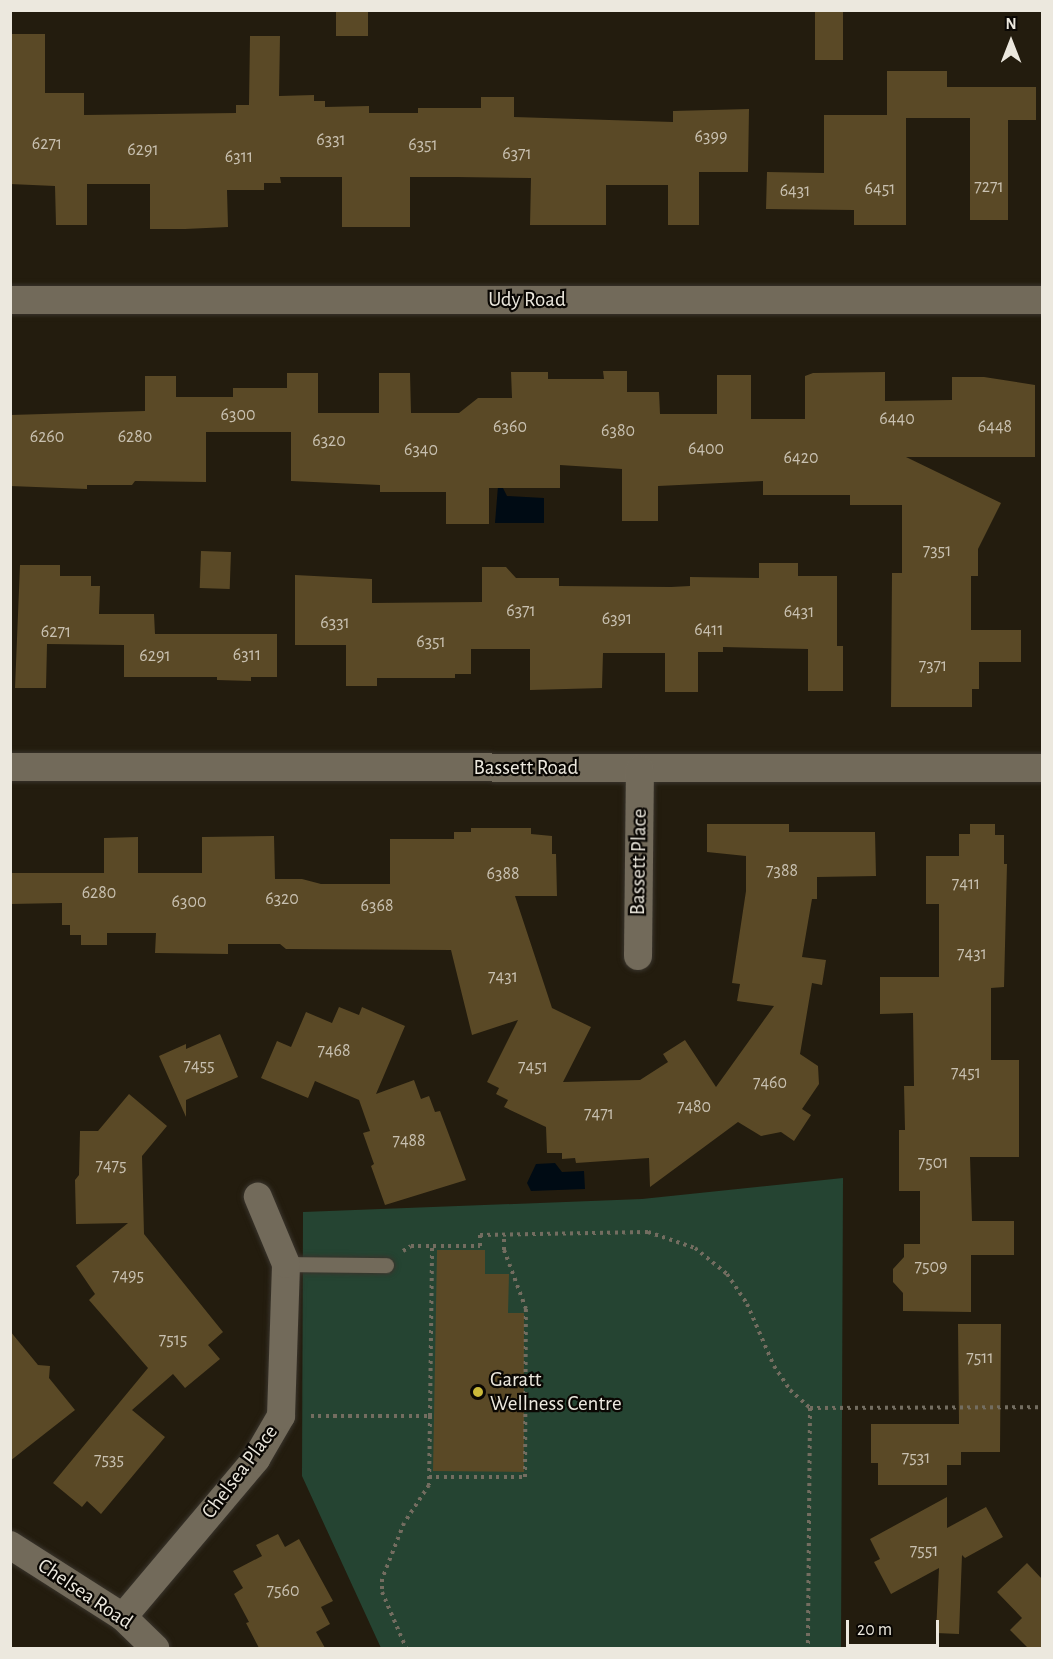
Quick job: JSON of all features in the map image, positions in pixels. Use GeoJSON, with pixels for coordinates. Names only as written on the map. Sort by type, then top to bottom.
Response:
{"type":"FeatureCollection","features":[{"type":"Feature","properties":{"kind":"street","name":"Udy Road"},"geometry":{"type":"LineString","coordinates":[[10,300],[1042,300]]}},
{"type":"Feature","properties":{"kind":"street","name":"Bassett Road"},"geometry":{"type":"LineString","coordinates":[[10,767],[1042,768]]}},
{"type":"Feature","properties":{"kind":"street","name":"Bassett Place"},"geometry":{"type":"LineString","coordinates":[[638,956],[640,769]]}},
{"type":"Feature","properties":{"kind":"street","name":"Chelsea Place"},"geometry":{"type":"LineString","coordinates":[[123,1617],[256,1459],[281,1416],[286,1264],[258,1197]]}},
{"type":"Feature","properties":{"kind":"street","name":"Chelsea Road"},"geometry":{"type":"LineString","coordinates":[[10,1545],[123,1617],[155,1648]]}},
{"type":"Feature","properties":{"kind":"lane"},"geometry":{"type":"LineString","coordinates":[[286,1264],[386,1264]]}},
{"type":"Feature","properties":{"kind":"path"},"geometry":{"type":"LineString","coordinates":[[386,1264],[411,1246],[480,1246],[480,1235],[648,1232],[695,1248],[737,1286],[774,1366],[790,1390],[810,1408],[1042,1407]]}},
{"type":"Feature","properties":{"kind":"path"},"geometry":{"type":"LineString","coordinates":[[429,1477],[525,1477],[526,1309],[504,1250],[504,1235]]}},
{"type":"Feature","properties":{"kind":"path"},"geometry":{"type":"LineString","coordinates":[[406,1648],[382,1592],[382,1579],[390,1552],[429,1485],[432,1246]]}},
{"type":"Feature","properties":{"kind":"path"},"geometry":{"type":"LineString","coordinates":[[808,1648],[810,1408]]}},
{"type":"Feature","properties":{"kind":"path"},"geometry":{"type":"LineString","coordinates":[[281,1416],[383,1414],[430,1416]]}},
{"type":"Feature","properties":{"kind":"green space"},"geometry":{"type":"Polygon","coordinates":[[[843,1178],[841,1648],[381,1648],[302,1476],[303,1212],[642,1199],[843,1178]]]}},
{"type":"Feature","properties":{"kind":"shaded area"},"geometry":{"type":"Polygon","coordinates":[[[498,486],[502,486],[507,496],[544,498],[544,523],[495,523],[498,486]]]}},
{"type":"Feature","properties":{"kind":"shaded area"},"geometry":{"type":"Polygon","coordinates":[[[555,1163],[562,1172],[584,1171],[585,1189],[531,1191],[527,1183],[536,1164],[555,1163]]]}},
{"type":"Feature","properties":{"kind":"building"},"geometry":{"type":"Polygon","coordinates":[[[336,10],[368,10],[368,36],[336,36],[336,10]]]}},
{"type":"Feature","properties":{"kind":"building"},"geometry":{"type":"Polygon","coordinates":[[[815,10],[843,10],[843,60],[815,60],[815,10]]]}},
{"type":"Feature","properties":{"kind":"building"},"geometry":{"type":"Polygon","coordinates":[[[10,34],[45,34],[45,93],[84,93],[84,115],[236,113],[236,105],[249,105],[250,36],[280,36],[279,96],[314,95],[314,101],[325,101],[325,107],[369,106],[369,113],[418,113],[418,108],[481,108],[481,97],[514,97],[514,117],[673,122],[673,111],[749,109],[748,172],[699,172],[699,225],[668,225],[668,185],[606,185],[606,225],[530,225],[531,178],[410,177],[410,227],[342,227],[342,177],[280,177],[281,183],[264,183],[264,190],[227,190],[228,227],[150,229],[150,184],[87,184],[87,225],[56,225],[55,186],[10,184],[10,34]]]}},
{"type":"Feature","properties":{"kind":"building"},"geometry":{"type":"Polygon","coordinates":[[[887,71],[947,71],[947,87],[1036,87],[1036,120],[1008,120],[1008,220],[970,220],[970,118],[906,118],[906,225],[854,225],[854,210],[766,209],[767,172],[824,173],[824,115],[887,115],[887,71]]]}},
{"type":"Feature","properties":{"kind":"building"},"geometry":{"type":"Polygon","coordinates":[[[603,371],[627,371],[627,392],[659,392],[660,414],[717,414],[717,375],[751,375],[751,419],[805,419],[805,376],[813,373],[885,372],[885,401],[952,400],[952,377],[984,377],[1035,385],[1035,457],[906,457],[1001,503],[978,549],[978,576],[971,576],[971,630],[1021,630],[1021,662],[979,662],[979,689],[972,689],[972,707],[891,707],[892,573],[902,573],[902,505],[850,505],[850,495],[763,495],[763,481],[658,486],[658,521],[622,521],[622,469],[560,465],[560,488],[489,488],[489,524],[446,524],[446,492],[380,492],[380,485],[291,481],[291,432],[206,432],[206,482],[135,481],[132,485],[87,485],[87,489],[10,486],[10,415],[145,411],[145,376],[176,376],[176,397],[233,397],[233,388],[287,388],[287,373],[318,373],[318,413],[379,413],[379,373],[410,373],[411,413],[459,413],[478,398],[512,398],[511,372],[548,372],[548,379],[604,379],[603,371]]]}},
{"type":"Feature","properties":{"kind":"building"},"geometry":{"type":"Polygon","coordinates":[[[201,551],[231,552],[230,589],[200,588],[201,551]]]}},
{"type":"Feature","properties":{"kind":"building"},"geometry":{"type":"Polygon","coordinates":[[[759,563],[798,563],[798,576],[837,576],[837,646],[843,646],[843,691],[808,691],[808,649],[723,647],[723,652],[698,652],[698,692],[665,692],[665,653],[603,653],[602,688],[530,690],[530,649],[471,649],[471,674],[455,674],[455,678],[377,678],[377,686],[346,686],[346,645],[295,645],[295,575],[372,579],[372,603],[482,602],[482,567],[506,567],[516,578],[559,578],[559,586],[671,587],[690,586],[690,577],[759,578],[759,563]]]}},
{"type":"Feature","properties":{"kind":"building"},"geometry":{"type":"Polygon","coordinates":[[[20,565],[60,565],[60,576],[91,576],[91,586],[100,586],[99,614],[154,614],[155,634],[277,634],[277,677],[251,677],[251,681],[217,680],[217,677],[124,677],[124,645],[47,644],[46,688],[15,688],[20,565]]]}},
{"type":"Feature","properties":{"kind":"building"},"geometry":{"type":"Polygon","coordinates":[[[707,824],[789,824],[789,832],[875,832],[876,876],[817,877],[817,899],[812,899],[802,957],[826,960],[822,985],[812,983],[800,1054],[818,1066],[819,1084],[802,1109],[811,1115],[794,1141],[781,1132],[761,1136],[738,1122],[650,1187],[649,1158],[576,1163],[575,1158],[562,1159],[562,1153],[547,1153],[546,1127],[504,1107],[508,1100],[496,1094],[499,1088],[487,1082],[518,1020],[472,1035],[451,950],[286,949],[280,944],[228,944],[228,954],[155,953],[156,933],[107,933],[107,945],[81,945],[81,935],[70,935],[70,925],[62,925],[62,903],[10,904],[10,873],[104,873],[104,838],[138,837],[138,873],[202,873],[202,837],[274,836],[275,879],[302,879],[321,884],[390,884],[390,839],[454,839],[454,832],[471,832],[471,828],[531,828],[531,834],[552,836],[552,854],[556,854],[557,896],[515,896],[552,1008],[591,1027],[563,1082],[640,1080],[668,1062],[663,1054],[685,1040],[716,1087],[774,1006],[737,1001],[740,984],[732,983],[746,891],[746,856],[707,852],[707,824]]]}},
{"type":"Feature","properties":{"kind":"building"},"geometry":{"type":"Polygon","coordinates":[[[970,824],[995,824],[995,835],[1004,835],[1004,864],[1007,864],[1004,987],[991,988],[991,1060],[1019,1060],[1019,1157],[970,1157],[972,1221],[1014,1221],[1014,1255],[971,1255],[971,1312],[903,1311],[903,1293],[893,1282],[893,1269],[904,1257],[904,1244],[920,1244],[920,1191],[899,1191],[899,1130],[905,1130],[904,1086],[914,1086],[913,1013],[880,1014],[880,977],[939,977],[939,904],[926,904],[926,856],[959,856],[959,834],[970,834],[970,824]]]}},
{"type":"Feature","properties":{"kind":"building"},"geometry":{"type":"Polygon","coordinates":[[[339,1007],[359,1015],[362,1007],[405,1026],[376,1094],[414,1080],[421,1099],[429,1096],[435,1112],[440,1111],[466,1180],[385,1205],[371,1166],[374,1164],[363,1133],[370,1131],[359,1100],[315,1081],[308,1098],[261,1078],[277,1041],[291,1047],[306,1012],[332,1023],[339,1007]]]}},
{"type":"Feature","properties":{"kind":"building"},"geometry":{"type":"Polygon","coordinates":[[[220,1034],[238,1077],[186,1100],[186,1117],[159,1056],[186,1044],[186,1049],[220,1034]]]}},
{"type":"Feature","properties":{"kind":"building"},"geometry":{"type":"Polygon","coordinates":[[[129,1094],[167,1126],[142,1156],[144,1234],[223,1332],[208,1345],[220,1359],[185,1388],[173,1374],[132,1410],[165,1437],[101,1514],[87,1501],[82,1507],[53,1483],[148,1368],[89,1300],[95,1294],[76,1266],[128,1223],[76,1224],[75,1180],[79,1175],[80,1131],[98,1131],[129,1094]]]}},
{"type":"Feature","properties":{"kind":"building","name":"Garatt Wellness Centre"},"geometry":{"type":"Polygon","coordinates":[[[437,1250],[485,1250],[485,1274],[509,1274],[508,1313],[524,1313],[524,1472],[433,1471],[437,1250]]]}},
{"type":"Feature","properties":{"kind":"building"},"geometry":{"type":"Polygon","coordinates":[[[958,1324],[1001,1324],[1000,1452],[961,1452],[961,1465],[947,1465],[947,1485],[878,1485],[878,1463],[871,1463],[871,1424],[959,1424],[958,1324]]]}},
{"type":"Feature","properties":{"kind":"building"},"geometry":{"type":"Polygon","coordinates":[[[10,1331],[38,1365],[50,1366],[49,1378],[75,1410],[10,1461],[10,1331]]]}},
{"type":"Feature","properties":{"kind":"building"},"geometry":{"type":"Polygon","coordinates":[[[947,1497],[947,1528],[986,1507],[1003,1537],[965,1558],[962,1555],[959,1634],[936,1633],[939,1568],[891,1594],[874,1562],[880,1559],[870,1539],[947,1497]]]}},
{"type":"Feature","properties":{"kind":"building"},"geometry":{"type":"Polygon","coordinates":[[[278,1534],[285,1547],[299,1539],[333,1601],[321,1607],[330,1624],[316,1632],[325,1648],[259,1648],[246,1623],[249,1622],[234,1594],[243,1588],[233,1571],[262,1556],[256,1545],[278,1534]]]}},
{"type":"Feature","properties":{"kind":"building"},"geometry":{"type":"Polygon","coordinates":[[[1027,1563],[1042,1579],[1042,1648],[1028,1648],[1010,1630],[1022,1618],[997,1592],[1027,1563]]]}},
{"type":"Feature","properties":{"kind":"place","name":"Garatt Wellness Centre"},"geometry":{"type":"Point","coordinates":[478,1392]}}]}
